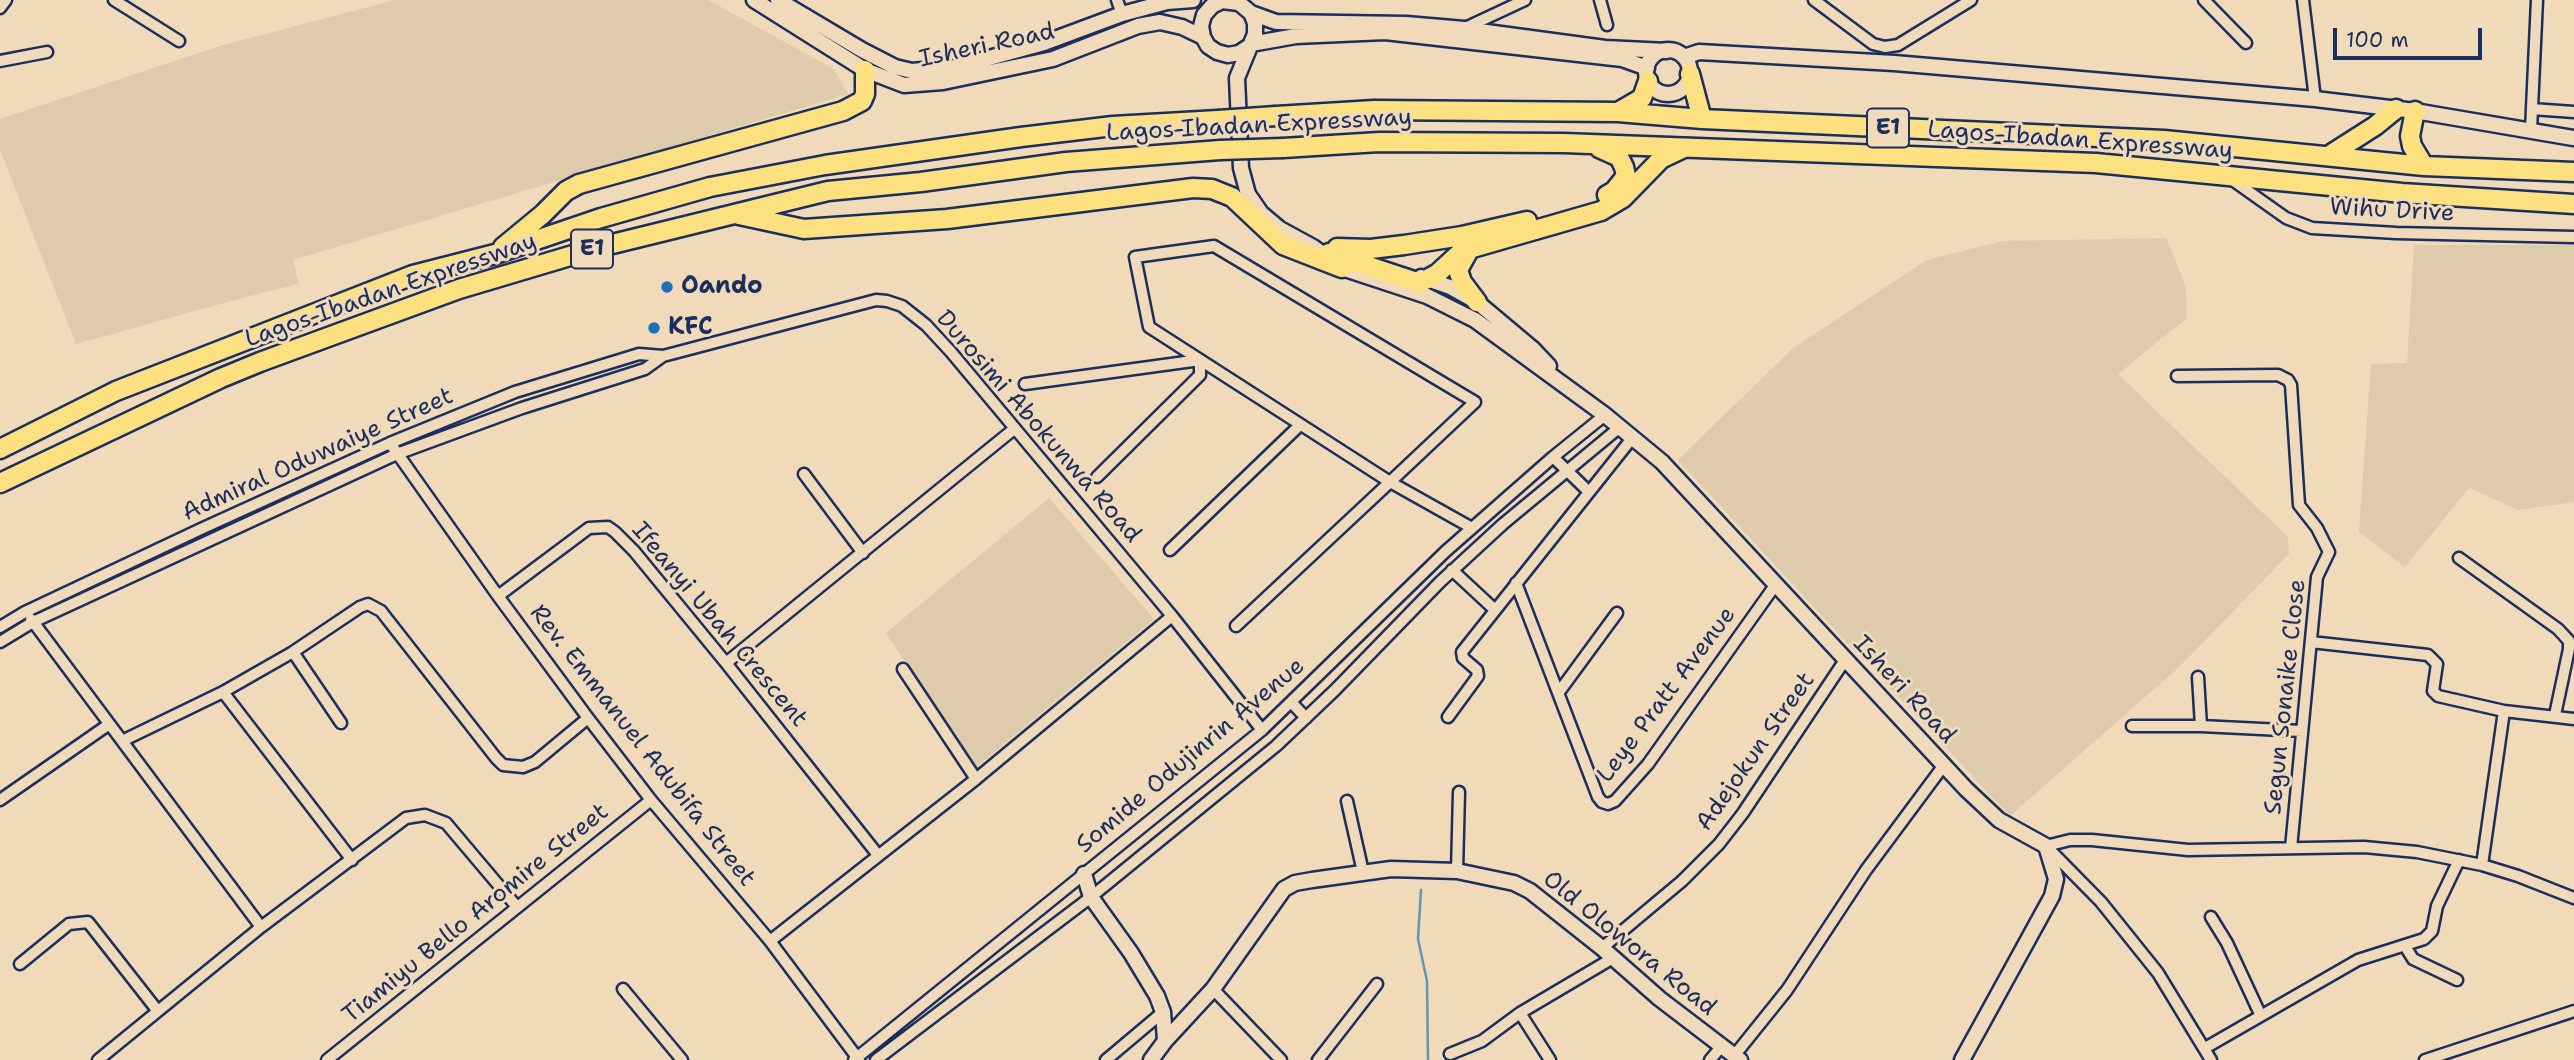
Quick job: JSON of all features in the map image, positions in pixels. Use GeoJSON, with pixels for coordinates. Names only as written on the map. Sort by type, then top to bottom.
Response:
{"type":"FeatureCollection","features":[{"type":"Feature","properties":{"kind":"highway"},"geometry":{"type":"LineString","coordinates":[[1687,66],[1702,120]]}},
{"type":"Feature","properties":{"kind":"highway"},"geometry":{"type":"LineString","coordinates":[[495,254],[566,191],[579,184],[774,128],[831,115],[862,102],[865,94],[865,70]]}},
{"type":"Feature","properties":{"kind":"highway"},"geometry":{"type":"LineString","coordinates":[[1618,112],[1642,98],[1647,75]]}},
{"type":"Feature","properties":{"kind":"highway","name":"Lagos-Ibadan Expressway"},"geometry":{"type":"LineString","coordinates":[[0,449],[116,391],[210,353],[413,275],[495,254],[601,218],[710,187],[825,165],[1113,126],[1387,109],[1618,112],[1702,120],[2164,141],[2424,166],[2574,172]]}},
{"type":"Feature","properties":{"kind":"highway"},"geometry":{"type":"LineString","coordinates":[[2328,156],[2396,109]]}},
{"type":"Feature","properties":{"kind":"highway"},"geometry":{"type":"LineString","coordinates":[[2415,111],[2410,136],[2412,146],[2424,166]]}},
{"type":"Feature","properties":{"kind":"highway","name":"Lagos-Ibadan Expressway"},"geometry":{"type":"LineString","coordinates":[[0,483],[221,378],[396,310],[600,247],[828,191],[1105,158],[1379,142],[1695,147],[2096,163],[2497,200],[2574,204]]}},
{"type":"Feature","properties":{"kind":"highway"},"geometry":{"type":"LineString","coordinates":[[1337,248],[1371,249],[1405,245],[1517,224],[1598,200],[1614,191],[1626,176],[1625,167],[1619,157],[1611,151],[1564,144]]}},
{"type":"Feature","properties":{"kind":"highway"},"geometry":{"type":"LineString","coordinates":[[1313,247],[1420,283],[1462,251],[1601,211],[1623,198],[1670,153],[1695,147]]}},
{"type":"Feature","properties":{"kind":"highway"},"geometry":{"type":"LineString","coordinates":[[732,214],[804,229],[947,219],[1193,188],[1212,189],[1232,197],[1283,245],[1342,268]]}},
{"type":"Feature","properties":{"kind":"highway"},"geometry":{"type":"LineString","coordinates":[[1470,249],[1458,270],[1462,282],[1478,302]]}},
{"type":"Feature","properties":{"kind":"main road","name":"Isheri Road"},"geometry":{"type":"LineString","coordinates":[[754,0],[865,70],[904,85],[919,85],[1053,59],[1138,26],[1160,22],[1182,27],[1203,37],[1237,78]]}},
{"type":"Feature","properties":{"kind":"main road","name":"Isheri Road"},"geometry":{"type":"LineString","coordinates":[[778,0],[862,50],[895,67],[912,71],[943,70],[1044,43],[1120,7],[1193,0]]}},
{"type":"Feature","properties":{"kind":"main road"},"geometry":{"type":"LineString","coordinates":[[1203,37],[1201,26],[1204,15],[1219,0],[1238,3],[1251,13],[1276,22],[1406,24],[1464,29],[1605,48],[1676,52],[1687,66]]}},
{"type":"Feature","properties":{"kind":"main road","name":"Isheri Road"},"geometry":{"type":"LineString","coordinates":[[1251,13],[1255,34],[1237,78],[1241,168],[1248,194],[1261,213],[1280,229],[1313,247],[1342,268],[1427,296],[1475,320],[1568,386],[1620,427],[1662,461],[1845,660],[1999,820],[2046,846]]}},
{"type":"Feature","properties":{"kind":"main road"},"geometry":{"type":"LineString","coordinates":[[1217,52],[1228,55],[1239,53],[1249,45],[1296,36],[1385,32],[1622,59],[1647,75],[1658,92],[1672,94],[1685,87],[1687,66],[1699,52],[1895,63],[2315,99],[2415,111],[2573,138]]}},
{"type":"Feature","properties":{"kind":"main road"},"geometry":{"type":"LineString","coordinates":[[1647,75],[1654,56],[1667,51]]}},
{"type":"Feature","properties":{"kind":"main road","name":"Isheri Road"},"geometry":{"type":"LineString","coordinates":[[1241,168],[1269,213],[1305,237],[1450,287],[1478,302],[1533,349],[1568,386]]}},
{"type":"Feature","properties":{"kind":"main road"},"geometry":{"type":"LineString","coordinates":[[1962,1060],[2052,896],[2056,879],[2046,846]]}},
{"type":"Feature","properties":{"kind":"main road","name":"Old Olowora Road"},"geometry":{"type":"LineString","coordinates":[[1151,1060],[1213,989],[1284,889],[1295,883],[1391,869],[1457,871],[1514,883],[1530,891],[1737,1058]]}},
{"type":"Feature","properties":{"kind":"main road"},"geometry":{"type":"LineString","coordinates":[[1084,874],[1091,897],[1157,996],[1163,1012],[1165,1041]]}},
{"type":"Feature","properties":{"kind":"street"},"geometry":{"type":"LineString","coordinates":[[0,8],[6,0]]}},
{"type":"Feature","properties":{"kind":"street"},"geometry":{"type":"LineString","coordinates":[[114,0],[179,41]]}},
{"type":"Feature","properties":{"kind":"street"},"geometry":{"type":"LineString","coordinates":[[1464,29],[1525,0]]}},
{"type":"Feature","properties":{"kind":"street"},"geometry":{"type":"LineString","coordinates":[[1600,0],[1607,25]]}},
{"type":"Feature","properties":{"kind":"street"},"geometry":{"type":"LineString","coordinates":[[1814,0],[1873,44],[1885,47],[1898,45],[1971,0]]}},
{"type":"Feature","properties":{"kind":"street"},"geometry":{"type":"LineString","coordinates":[[2204,0],[2246,43]]}},
{"type":"Feature","properties":{"kind":"street"},"geometry":{"type":"LineString","coordinates":[[2303,0],[2315,99]]}},
{"type":"Feature","properties":{"kind":"street"},"geometry":{"type":"LineString","coordinates":[[2531,130],[2536,0]]}},
{"type":"Feature","properties":{"kind":"street"},"geometry":{"type":"LineString","coordinates":[[0,61],[47,52]]}},
{"type":"Feature","properties":{"kind":"street"},"geometry":{"type":"LineString","coordinates":[[2532,109],[2574,112]]}},
{"type":"Feature","properties":{"kind":"street","name":"Wihu Drive"},"geometry":{"type":"LineString","coordinates":[[2225,174],[2286,218],[2312,228],[2396,233],[2574,237]]}},
{"type":"Feature","properties":{"kind":"street"},"geometry":{"type":"LineString","coordinates":[[1236,626],[1390,482],[1475,402],[1214,246],[1135,257],[1149,327],[1390,482],[1472,528]]}},
{"type":"Feature","properties":{"kind":"street","name":"Durosimi Abokunwa Road"},"geometry":{"type":"LineString","coordinates":[[397,454],[522,408],[645,369],[663,356],[876,300],[887,301],[902,306],[926,325],[1172,616],[1262,730]]}},
{"type":"Feature","properties":{"kind":"street","name":"Admiral Oduwaiye Street"},"geometry":{"type":"LineString","coordinates":[[0,627],[25,612],[390,443],[515,392],[639,354],[663,356]]}},
{"type":"Feature","properties":{"kind":"street"},"geometry":{"type":"LineString","coordinates":[[1026,384],[1200,360]]}},
{"type":"Feature","properties":{"kind":"street"},"geometry":{"type":"LineString","coordinates":[[1097,477],[1200,375],[1200,360]]}},
{"type":"Feature","properties":{"kind":"street","name":"Segun Sonaike Close"},"geometry":{"type":"LineString","coordinates":[[2177,376],[2278,375],[2288,380],[2291,385],[2299,505],[2317,528],[2329,552],[2317,577],[2291,848]]}},
{"type":"Feature","properties":{"kind":"street","name":"Somide Odujinrin Avenue"},"geometry":{"type":"LineString","coordinates":[[857,1059],[1262,730],[1472,528],[1605,415]]}},
{"type":"Feature","properties":{"kind":"street"},"geometry":{"type":"LineString","coordinates":[[1170,550],[1300,425]]}},
{"type":"Feature","properties":{"kind":"street"},"geometry":{"type":"LineString","coordinates":[[876,1060],[1091,897],[1276,746],[1452,570],[1620,427]]}},
{"type":"Feature","properties":{"kind":"street"},"geometry":{"type":"LineString","coordinates":[[726,663],[1014,429]]}},
{"type":"Feature","properties":{"kind":"street"},"geometry":{"type":"LineString","coordinates":[[1448,717],[1478,676],[1477,670],[1463,658],[1462,652],[1633,438]]}},
{"type":"Feature","properties":{"kind":"street","name":"Rev. Emmanuel Adubifa Street"},"geometry":{"type":"LineString","coordinates":[[390,443],[588,718],[651,800],[770,941],[857,1059]]}},
{"type":"Feature","properties":{"kind":"street","name":"Admiral Oduwaiye Street"},"geometry":{"type":"LineString","coordinates":[[0,642],[33,622],[397,454]]}},
{"type":"Feature","properties":{"kind":"street"},"geometry":{"type":"LineString","coordinates":[[1553,457],[1588,492]]}},
{"type":"Feature","properties":{"kind":"street"},"geometry":{"type":"LineString","coordinates":[[804,474],[863,552]]}},
{"type":"Feature","properties":{"kind":"street","name":"Ifeanyi Ubah Crescent"},"geometry":{"type":"LineString","coordinates":[[498,596],[590,528],[608,527],[634,551],[878,855]]}},
{"type":"Feature","properties":{"kind":"street"},"geometry":{"type":"LineString","coordinates":[[2459,558],[2558,629],[2568,641],[2569,649],[2555,715]]}},
{"type":"Feature","properties":{"kind":"street"},"geometry":{"type":"LineString","coordinates":[[1452,570],[1494,609]]}},
{"type":"Feature","properties":{"kind":"street","name":"Leye Pratt Avenue"},"geometry":{"type":"LineString","coordinates":[[1516,583],[1598,797],[1608,804],[1615,800],[1648,764],[1776,584]]}},
{"type":"Feature","properties":{"kind":"street"},"geometry":{"type":"LineString","coordinates":[[122,741],[223,692],[293,652],[368,604],[376,607],[503,765],[523,767],[535,762],[588,718]]}},
{"type":"Feature","properties":{"kind":"street"},"geometry":{"type":"LineString","coordinates":[[25,612],[261,926]]}},
{"type":"Feature","properties":{"kind":"street"},"geometry":{"type":"LineString","coordinates":[[1559,692],[1617,613]]}},
{"type":"Feature","properties":{"kind":"street"},"geometry":{"type":"LineString","coordinates":[[770,941],[976,779],[1172,616]]}},
{"type":"Feature","properties":{"kind":"street"},"geometry":{"type":"LineString","coordinates":[[2311,642],[2428,655],[2436,660],[2437,664],[2433,691],[2438,696],[2504,711],[2574,719]]}},
{"type":"Feature","properties":{"kind":"street"},"geometry":{"type":"LineString","coordinates":[[293,652],[341,723]]}},
{"type":"Feature","properties":{"kind":"street","name":"Adejokun Street"},"geometry":{"type":"LineString","coordinates":[[1450,1054],[1482,1041],[1607,953],[1682,881],[1719,844],[1743,813],[1845,660]]}},
{"type":"Feature","properties":{"kind":"street"},"geometry":{"type":"LineString","coordinates":[[904,669],[976,779]]}},
{"type":"Feature","properties":{"kind":"street"},"geometry":{"type":"LineString","coordinates":[[2198,677],[2201,726]]}},
{"type":"Feature","properties":{"kind":"street"},"geometry":{"type":"LineString","coordinates":[[223,692],[352,860]]}},
{"type":"Feature","properties":{"kind":"street"},"geometry":{"type":"LineString","coordinates":[[1292,703],[1306,718]]}},
{"type":"Feature","properties":{"kind":"street"},"geometry":{"type":"LineString","coordinates":[[2482,865],[2504,711]]}},
{"type":"Feature","properties":{"kind":"street"},"geometry":{"type":"LineString","coordinates":[[0,800],[108,725]]}},
{"type":"Feature","properties":{"kind":"street"},"geometry":{"type":"LineString","coordinates":[[2132,726],[2302,731]]}},
{"type":"Feature","properties":{"kind":"street"},"geometry":{"type":"LineString","coordinates":[[1737,1058],[1787,990],[1853,889],[1944,765]]}},
{"type":"Feature","properties":{"kind":"street"},"geometry":{"type":"LineString","coordinates":[[1457,871],[1459,792]]}},
{"type":"Feature","properties":{"kind":"street","name":"Tiamiyu Bello Aromire Street"},"geometry":{"type":"LineString","coordinates":[[327,1060],[651,800]]}},
{"type":"Feature","properties":{"kind":"street"},"geometry":{"type":"LineString","coordinates":[[1347,801],[1363,872]]}},
{"type":"Feature","properties":{"kind":"street"},"geometry":{"type":"LineString","coordinates":[[98,1060],[261,926],[406,818],[416,815],[436,818],[457,834],[517,907]]}},
{"type":"Feature","properties":{"kind":"street"},"geometry":{"type":"LineString","coordinates":[[2046,846],[2070,840],[2092,840],[2188,850],[2364,847],[2417,852],[2482,865],[2574,898]]}},
{"type":"Feature","properties":{"kind":"street"},"geometry":{"type":"LineString","coordinates":[[2046,846],[2101,902],[2158,973],[2211,1060]]}},
{"type":"Feature","properties":{"kind":"street"},"geometry":{"type":"LineString","coordinates":[[2205,1048],[2358,960],[2424,939],[2432,931],[2437,906],[2459,860]]}},
{"type":"Feature","properties":{"kind":"street"},"geometry":{"type":"LineString","coordinates":[[2211,917],[2227,943],[2260,1014]]}},
{"type":"Feature","properties":{"kind":"street"},"geometry":{"type":"LineString","coordinates":[[20,964],[69,924],[88,922],[157,1010]]}},
{"type":"Feature","properties":{"kind":"street"},"geometry":{"type":"LineString","coordinates":[[2405,946],[2413,960],[2457,980]]}},
{"type":"Feature","properties":{"kind":"street"},"geometry":{"type":"LineString","coordinates":[[1318,1060],[1377,984]]}},
{"type":"Feature","properties":{"kind":"street"},"geometry":{"type":"LineString","coordinates":[[623,989],[682,1060]]}},
{"type":"Feature","properties":{"kind":"street"},"geometry":{"type":"LineString","coordinates":[[1213,989],[1281,1060]]}},
{"type":"Feature","properties":{"kind":"street"},"geometry":{"type":"LineString","coordinates":[[2426,1060],[2574,1011]]}},
{"type":"Feature","properties":{"kind":"street"},"geometry":{"type":"LineString","coordinates":[[1106,1060],[1163,1012]]}},
{"type":"Feature","properties":{"kind":"street"},"geometry":{"type":"LineString","coordinates":[[1520,1013],[1550,1060]]}},
{"type":"Feature","properties":{"kind":"street"},"geometry":{"type":"LineString","coordinates":[[1710,1060],[1721,1047]]}},
{"type":"Feature","properties":{"kind":"shaded area"},"geometry":{"type":"Polygon","coordinates":[[[395,0],[708,0],[834,69],[848,94],[293,260],[299,284],[76,344],[0,150],[0,119],[223,45],[395,0]]]}},
{"type":"Feature","properties":{"kind":"shaded area"},"geometry":{"type":"Polygon","coordinates":[[[2166,238],[2186,287],[2187,318],[2118,374],[2288,537],[2289,554],[2178,668],[2010,816],[1874,671],[1875,662],[1858,642],[1848,644],[1678,460],[1793,348],[1927,260],[2003,241],[2166,238]]]}},
{"type":"Feature","properties":{"kind":"shaded area"},"geometry":{"type":"Polygon","coordinates":[[[2414,245],[2574,245],[2574,502],[2518,510],[2469,488],[2405,567],[2359,532],[2371,364],[2407,363],[2414,245]]]}},
{"type":"Feature","properties":{"kind":"shaded area"},"geometry":{"type":"Polygon","coordinates":[[[1049,498],[1154,619],[974,769],[886,633],[1049,498]]]}},
{"type":"Feature","properties":{"kind":"waterway"},"geometry":{"type":"LineString","coordinates":[[1421,890],[1418,939],[1427,981],[1428,1060]]}},
{"type":"Feature","properties":{"kind":"place","name":"Oando"},"geometry":{"type":"Point","coordinates":[667,287]}},
{"type":"Feature","properties":{"kind":"place","name":"KFC"},"geometry":{"type":"Point","coordinates":[654,328]}}]}
